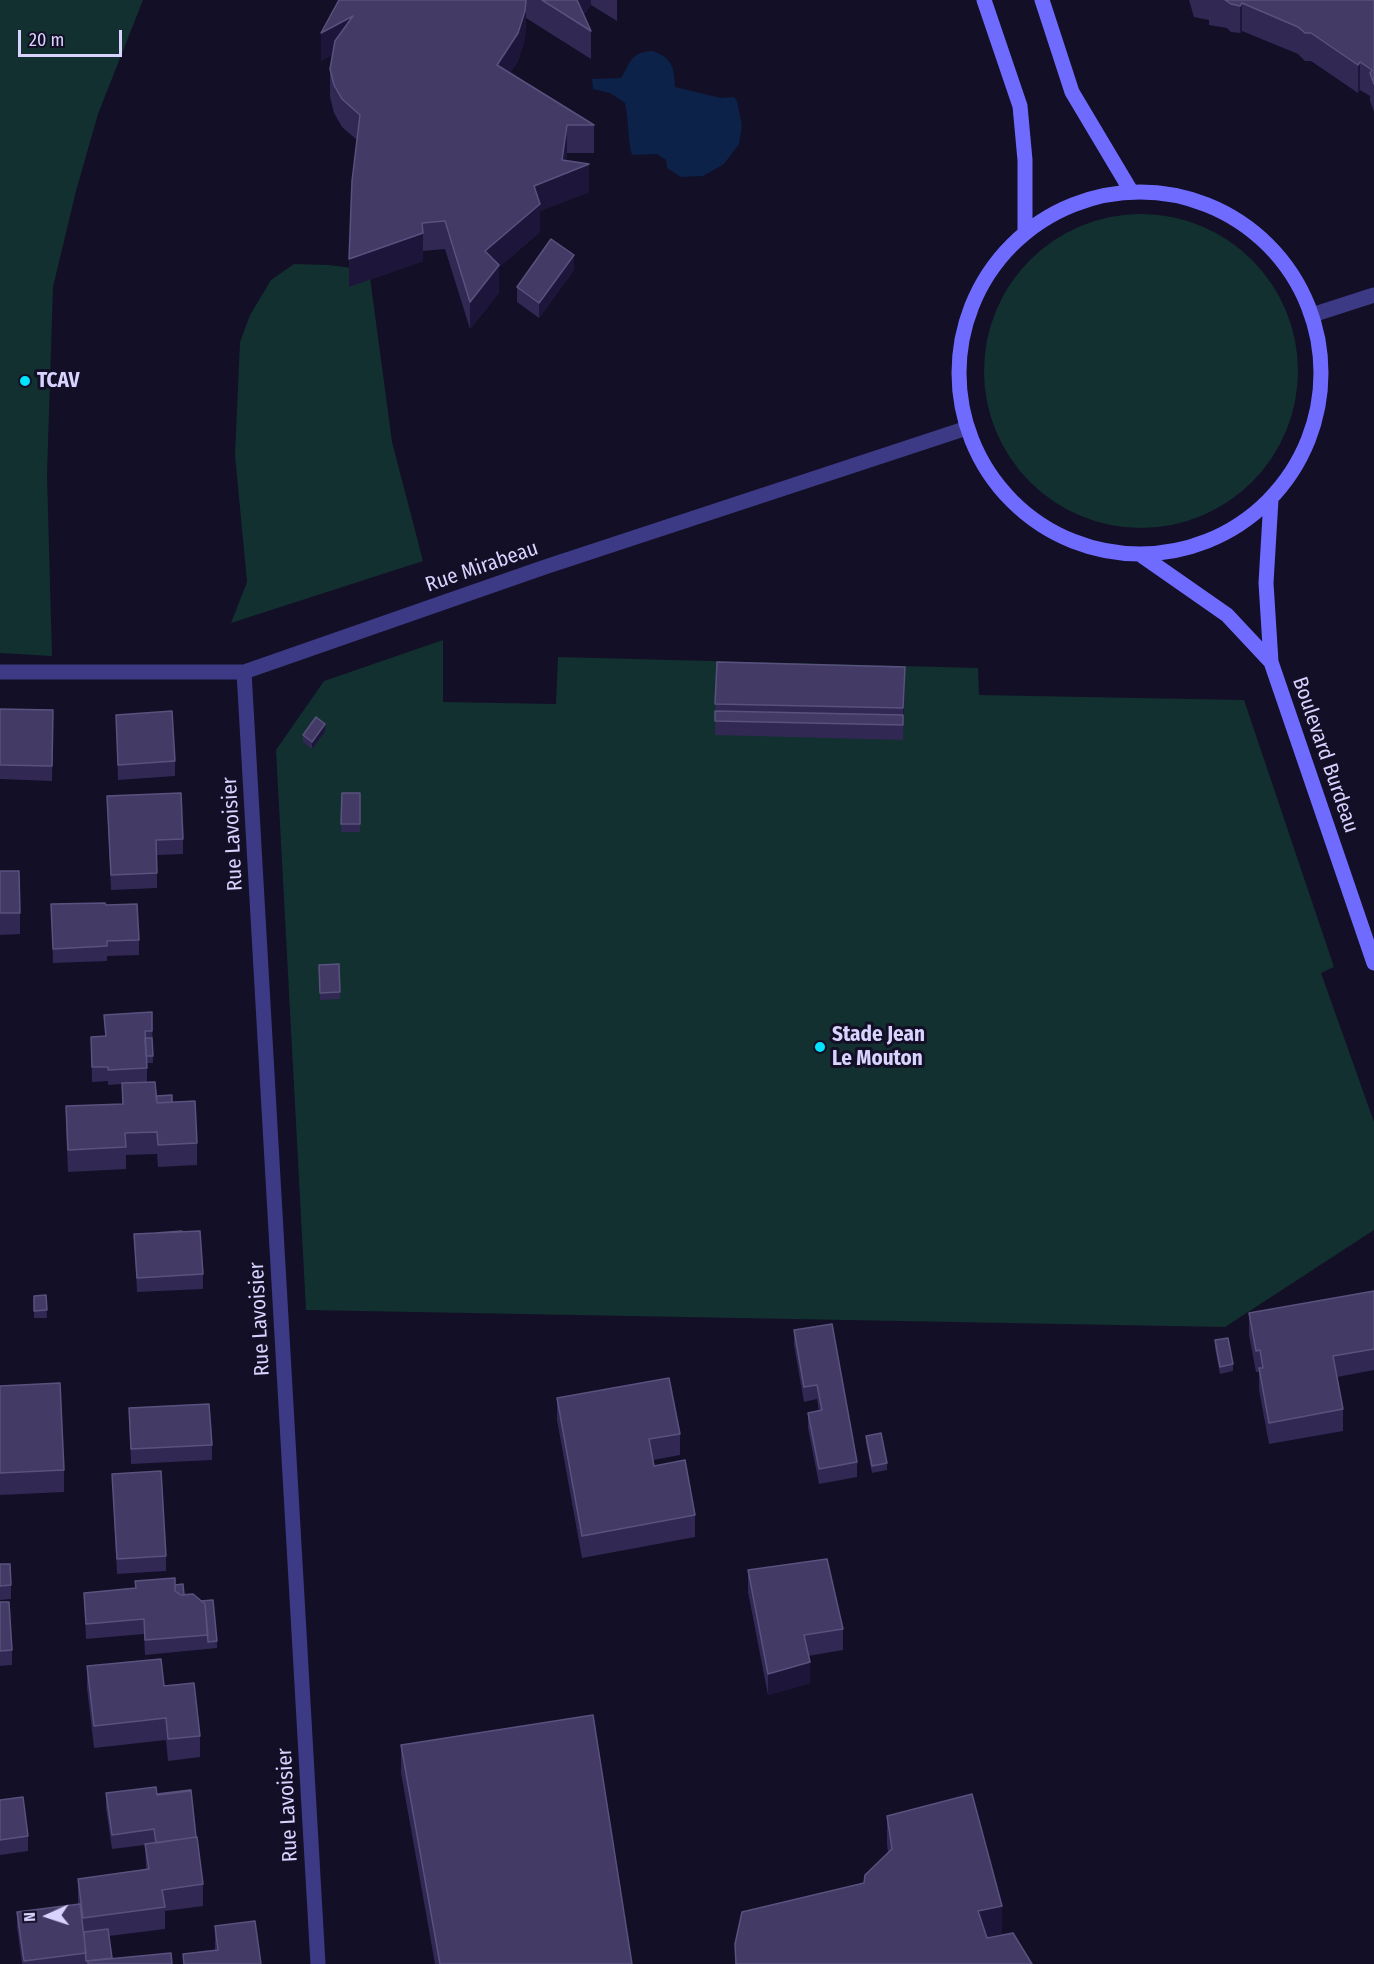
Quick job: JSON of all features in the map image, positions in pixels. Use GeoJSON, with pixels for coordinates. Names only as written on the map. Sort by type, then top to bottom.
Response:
{"type":"FeatureCollection","features":[{"type":"Feature","properties":{"kind":"main road"},"geometry":{"type":"LineString","coordinates":[[984,0],[1020,106],[1025,160],[1025,232]]}},
{"type":"Feature","properties":{"kind":"main road"},"geometry":{"type":"LineString","coordinates":[[1042,0],[1072,92],[1131,191]]}},
{"type":"Feature","properties":{"kind":"main road"},"geometry":{"type":"LineString","coordinates":[[1131,191],[1178,195],[1222,211],[1261,237],[1292,273],[1312,315],[1321,364],[1317,413],[1300,459],[1271,499],[1233,529],[1189,548],[1141,555],[1084,547],[1033,520],[993,480],[967,428],[958,375],[966,321],[989,272],[1025,232],[1057,211],[1093,197],[1131,191]]}},
{"type":"Feature","properties":{"kind":"main road","name":"Boulevard Burdeau"},"geometry":{"type":"LineString","coordinates":[[1271,499],[1266,583],[1271,662],[1374,963]]}},
{"type":"Feature","properties":{"kind":"main road","name":"Boulevard Burdeau"},"geometry":{"type":"LineString","coordinates":[[1141,555],[1227,615],[1271,662]]}},
{"type":"Feature","properties":{"kind":"street"},"geometry":{"type":"LineString","coordinates":[[1312,315],[1374,295]]}},
{"type":"Feature","properties":{"kind":"street","name":"Rue Mirabeau"},"geometry":{"type":"LineString","coordinates":[[0,672],[244,672],[545,567],[967,428]]}},
{"type":"Feature","properties":{"kind":"street","name":"Rue Lavoisier"},"geometry":{"type":"LineString","coordinates":[[244,672],[318,1964]]}},
{"type":"Feature","properties":{"kind":"green space","name":"TCAV"},"geometry":{"type":"Polygon","coordinates":[[[0,0],[143,0],[98,114],[76,191],[53,287],[47,475],[52,656],[0,653],[0,0]]]}},
{"type":"Feature","properties":{"kind":"green space"},"geometry":{"type":"Polygon","coordinates":[[[1141,214],[1172,217],[1201,226],[1228,240],[1252,260],[1272,284],[1286,311],[1295,340],[1298,371],[1295,402],[1286,431],[1272,458],[1252,482],[1228,502],[1201,516],[1172,525],[1141,528],[1110,525],[1081,516],[1054,502],[1030,482],[1010,458],[996,431],[987,402],[984,371],[987,340],[996,311],[1010,284],[1030,260],[1054,240],[1081,226],[1110,217],[1141,214]]]}},
{"type":"Feature","properties":{"kind":"green space"},"geometry":{"type":"Polygon","coordinates":[[[294,264],[369,270],[392,442],[423,561],[231,623],[247,582],[235,455],[240,342],[250,315],[271,280],[294,264]]]}},
{"type":"Feature","properties":{"kind":"green space","name":"Stade Jean Le Mouton"},"geometry":{"type":"Polygon","coordinates":[[[443,640],[443,702],[556,704],[558,657],[978,668],[979,695],[1244,700],[1334,967],[1321,973],[1374,1122],[1374,1230],[1225,1327],[306,1310],[276,750],[324,681],[443,640]]]}},
{"type":"Feature","properties":{"kind":"water"},"geometry":{"type":"Polygon","coordinates":[[[653,51],[665,57],[671,64],[675,87],[721,98],[734,97],[737,101],[742,125],[739,144],[724,164],[703,176],[681,177],[667,168],[666,160],[657,154],[632,155],[625,103],[610,93],[593,89],[592,79],[621,78],[632,58],[640,53],[653,51]]]}},
{"type":"Feature","properties":{"kind":"building"},"geometry":{"type":"Polygon","coordinates":[[[339,0],[526,0],[518,33],[497,65],[594,125],[567,125],[562,160],[589,164],[534,186],[540,204],[485,251],[499,265],[470,302],[445,221],[422,223],[423,233],[349,259],[352,181],[360,115],[342,99],[334,85],[330,69],[335,41],[353,16],[321,33],[339,0]]]}},
{"type":"Feature","properties":{"kind":"building"},"geometry":{"type":"Polygon","coordinates":[[[542,0],[577,0],[591,31],[542,0]]]}},
{"type":"Feature","properties":{"kind":"building"},"geometry":{"type":"Polygon","coordinates":[[[1225,0],[1374,0],[1374,84],[1370,73],[1372,70],[1360,62],[1358,65],[1311,33],[1305,33],[1298,27],[1242,3],[1240,6],[1225,0]]]}},
{"type":"Feature","properties":{"kind":"building"},"geometry":{"type":"Polygon","coordinates":[[[551,239],[574,255],[539,303],[517,287],[551,239]]]}},
{"type":"Feature","properties":{"kind":"building"},"geometry":{"type":"Polygon","coordinates":[[[717,662],[905,667],[903,708],[715,704],[717,662]]]}},
{"type":"Feature","properties":{"kind":"building"},"geometry":{"type":"Polygon","coordinates":[[[0,709],[53,710],[52,766],[0,765],[0,709]]]}},
{"type":"Feature","properties":{"kind":"building"},"geometry":{"type":"Polygon","coordinates":[[[172,711],[175,761],[118,765],[116,715],[172,711]]]}},
{"type":"Feature","properties":{"kind":"building"},"geometry":{"type":"Polygon","coordinates":[[[715,711],[903,715],[903,725],[715,721],[715,711]]]}},
{"type":"Feature","properties":{"kind":"building"},"geometry":{"type":"Polygon","coordinates":[[[316,717],[325,724],[312,742],[303,735],[316,717]]]}},
{"type":"Feature","properties":{"kind":"building"},"geometry":{"type":"Polygon","coordinates":[[[181,793],[183,839],[156,840],[157,873],[111,875],[107,796],[181,793]]]}},
{"type":"Feature","properties":{"kind":"building"},"geometry":{"type":"Polygon","coordinates":[[[342,793],[360,793],[360,824],[341,824],[342,793]]]}},
{"type":"Feature","properties":{"kind":"building"},"geometry":{"type":"Polygon","coordinates":[[[0,871],[19,871],[20,913],[0,913],[0,871]]]}},
{"type":"Feature","properties":{"kind":"building"},"geometry":{"type":"Polygon","coordinates":[[[105,903],[106,905],[137,904],[139,940],[107,941],[107,946],[53,949],[51,904],[105,903]]]}},
{"type":"Feature","properties":{"kind":"building"},"geometry":{"type":"Polygon","coordinates":[[[339,964],[340,992],[320,993],[319,965],[339,964]]]}},
{"type":"Feature","properties":{"kind":"building"},"geometry":{"type":"Polygon","coordinates":[[[152,1012],[152,1031],[145,1031],[147,1068],[108,1070],[108,1067],[92,1067],[91,1037],[106,1036],[104,1015],[152,1012]]]}},
{"type":"Feature","properties":{"kind":"building"},"geometry":{"type":"Polygon","coordinates":[[[145,1038],[152,1038],[153,1056],[146,1056],[145,1038]]]}},
{"type":"Feature","properties":{"kind":"building"},"geometry":{"type":"Polygon","coordinates":[[[155,1082],[157,1103],[195,1101],[197,1143],[158,1145],[157,1132],[125,1133],[126,1147],[68,1150],[66,1106],[123,1104],[122,1083],[155,1082]]]}},
{"type":"Feature","properties":{"kind":"building"},"geometry":{"type":"Polygon","coordinates":[[[172,1095],[172,1102],[157,1103],[156,1096],[172,1095]]]}},
{"type":"Feature","properties":{"kind":"building"},"geometry":{"type":"Polygon","coordinates":[[[200,1231],[203,1274],[137,1278],[134,1234],[200,1231]]]}},
{"type":"Feature","properties":{"kind":"building"},"geometry":{"type":"Polygon","coordinates":[[[1374,1291],[1374,1349],[1333,1356],[1343,1409],[1269,1423],[1259,1368],[1263,1368],[1260,1350],[1256,1351],[1249,1313],[1374,1291]]]}},
{"type":"Feature","properties":{"kind":"building"},"geometry":{"type":"Polygon","coordinates":[[[46,1295],[47,1310],[34,1311],[34,1296],[46,1295]]]}},
{"type":"Feature","properties":{"kind":"building"},"geometry":{"type":"Polygon","coordinates":[[[832,1324],[857,1462],[819,1469],[808,1413],[822,1410],[817,1385],[804,1387],[794,1330],[832,1324]]]}},
{"type":"Feature","properties":{"kind":"building"},"geometry":{"type":"Polygon","coordinates":[[[1228,1338],[1233,1364],[1220,1367],[1215,1340],[1228,1338]]]}},
{"type":"Feature","properties":{"kind":"building"},"geometry":{"type":"Polygon","coordinates":[[[669,1378],[680,1434],[649,1439],[654,1466],[685,1460],[695,1515],[582,1536],[557,1398],[669,1378]]]}},
{"type":"Feature","properties":{"kind":"building"},"geometry":{"type":"Polygon","coordinates":[[[60,1383],[64,1470],[0,1473],[0,1386],[60,1383]]]}},
{"type":"Feature","properties":{"kind":"building"},"geometry":{"type":"Polygon","coordinates":[[[209,1404],[212,1445],[131,1449],[129,1408],[209,1404]]]}},
{"type":"Feature","properties":{"kind":"building"},"geometry":{"type":"Polygon","coordinates":[[[881,1433],[887,1463],[872,1466],[866,1436],[881,1433]]]}},
{"type":"Feature","properties":{"kind":"building"},"geometry":{"type":"Polygon","coordinates":[[[161,1471],[166,1556],[117,1559],[112,1474],[161,1471]]]}},
{"type":"Feature","properties":{"kind":"building"},"geometry":{"type":"Polygon","coordinates":[[[827,1559],[843,1629],[804,1635],[810,1662],[768,1674],[748,1570],[827,1559]]]}},
{"type":"Feature","properties":{"kind":"building"},"geometry":{"type":"Polygon","coordinates":[[[0,1564],[10,1564],[11,1585],[0,1586],[0,1564]]]}},
{"type":"Feature","properties":{"kind":"building"},"geometry":{"type":"Polygon","coordinates":[[[175,1578],[175,1591],[181,1595],[193,1594],[205,1604],[208,1635],[145,1640],[144,1619],[86,1624],[84,1593],[136,1588],[135,1581],[175,1578]]]}},
{"type":"Feature","properties":{"kind":"building"},"geometry":{"type":"Polygon","coordinates":[[[183,1584],[184,1595],[181,1595],[175,1591],[175,1585],[183,1584]]]}},
{"type":"Feature","properties":{"kind":"building"},"geometry":{"type":"Polygon","coordinates":[[[213,1600],[217,1641],[208,1642],[205,1604],[201,1601],[213,1600]]]}},
{"type":"Feature","properties":{"kind":"building"},"geometry":{"type":"Polygon","coordinates":[[[0,1602],[9,1602],[12,1650],[0,1651],[0,1602]]]}},
{"type":"Feature","properties":{"kind":"building"},"geometry":{"type":"Polygon","coordinates":[[[161,1659],[164,1686],[194,1683],[200,1736],[168,1739],[166,1718],[94,1726],[87,1666],[161,1659]]]}},
{"type":"Feature","properties":{"kind":"building"},"geometry":{"type":"Polygon","coordinates":[[[593,1715],[632,1964],[440,1964],[401,1745],[593,1715]]]}},
{"type":"Feature","properties":{"kind":"building"},"geometry":{"type":"Polygon","coordinates":[[[156,1787],[157,1795],[191,1790],[196,1837],[156,1843],[154,1829],[112,1835],[106,1793],[156,1787]]]}},
{"type":"Feature","properties":{"kind":"building"},"geometry":{"type":"Polygon","coordinates":[[[190,1791],[157,1795],[157,1794],[190,1791]]]}},
{"type":"Feature","properties":{"kind":"building"},"geometry":{"type":"Polygon","coordinates":[[[972,1794],[1002,1906],[978,1911],[987,1938],[1013,1933],[1032,1964],[736,1964],[735,1944],[742,1912],[864,1883],[865,1875],[892,1849],[887,1816],[972,1794]]]}},
{"type":"Feature","properties":{"kind":"building"},"geometry":{"type":"Polygon","coordinates":[[[23,1797],[28,1836],[0,1840],[0,1800],[23,1797]]]}},
{"type":"Feature","properties":{"kind":"building"},"geometry":{"type":"Polygon","coordinates":[[[197,1837],[203,1884],[162,1890],[165,1907],[83,1918],[78,1879],[149,1869],[145,1844],[197,1837]]]}},
{"type":"Feature","properties":{"kind":"building"},"geometry":{"type":"Polygon","coordinates":[[[80,1904],[86,1953],[24,1961],[17,1912],[80,1904]]]}},
{"type":"Feature","properties":{"kind":"building"},"geometry":{"type":"Polygon","coordinates":[[[255,1921],[261,1964],[184,1964],[183,1954],[218,1950],[215,1926],[255,1921]]]}},
{"type":"Feature","properties":{"kind":"building"},"geometry":{"type":"Polygon","coordinates":[[[108,1929],[112,1958],[86,1961],[84,1932],[108,1929]]]}},
{"type":"Feature","properties":{"kind":"building"},"geometry":{"type":"Polygon","coordinates":[[[171,1953],[172,1964],[88,1964],[88,1961],[171,1953]]]}},
{"type":"Feature","properties":{"kind":"place","name":"TCAV"},"geometry":{"type":"Point","coordinates":[25,381]}},
{"type":"Feature","properties":{"kind":"place","name":"Stade Jean Le Mouton"},"geometry":{"type":"Point","coordinates":[820,1047]}}]}
